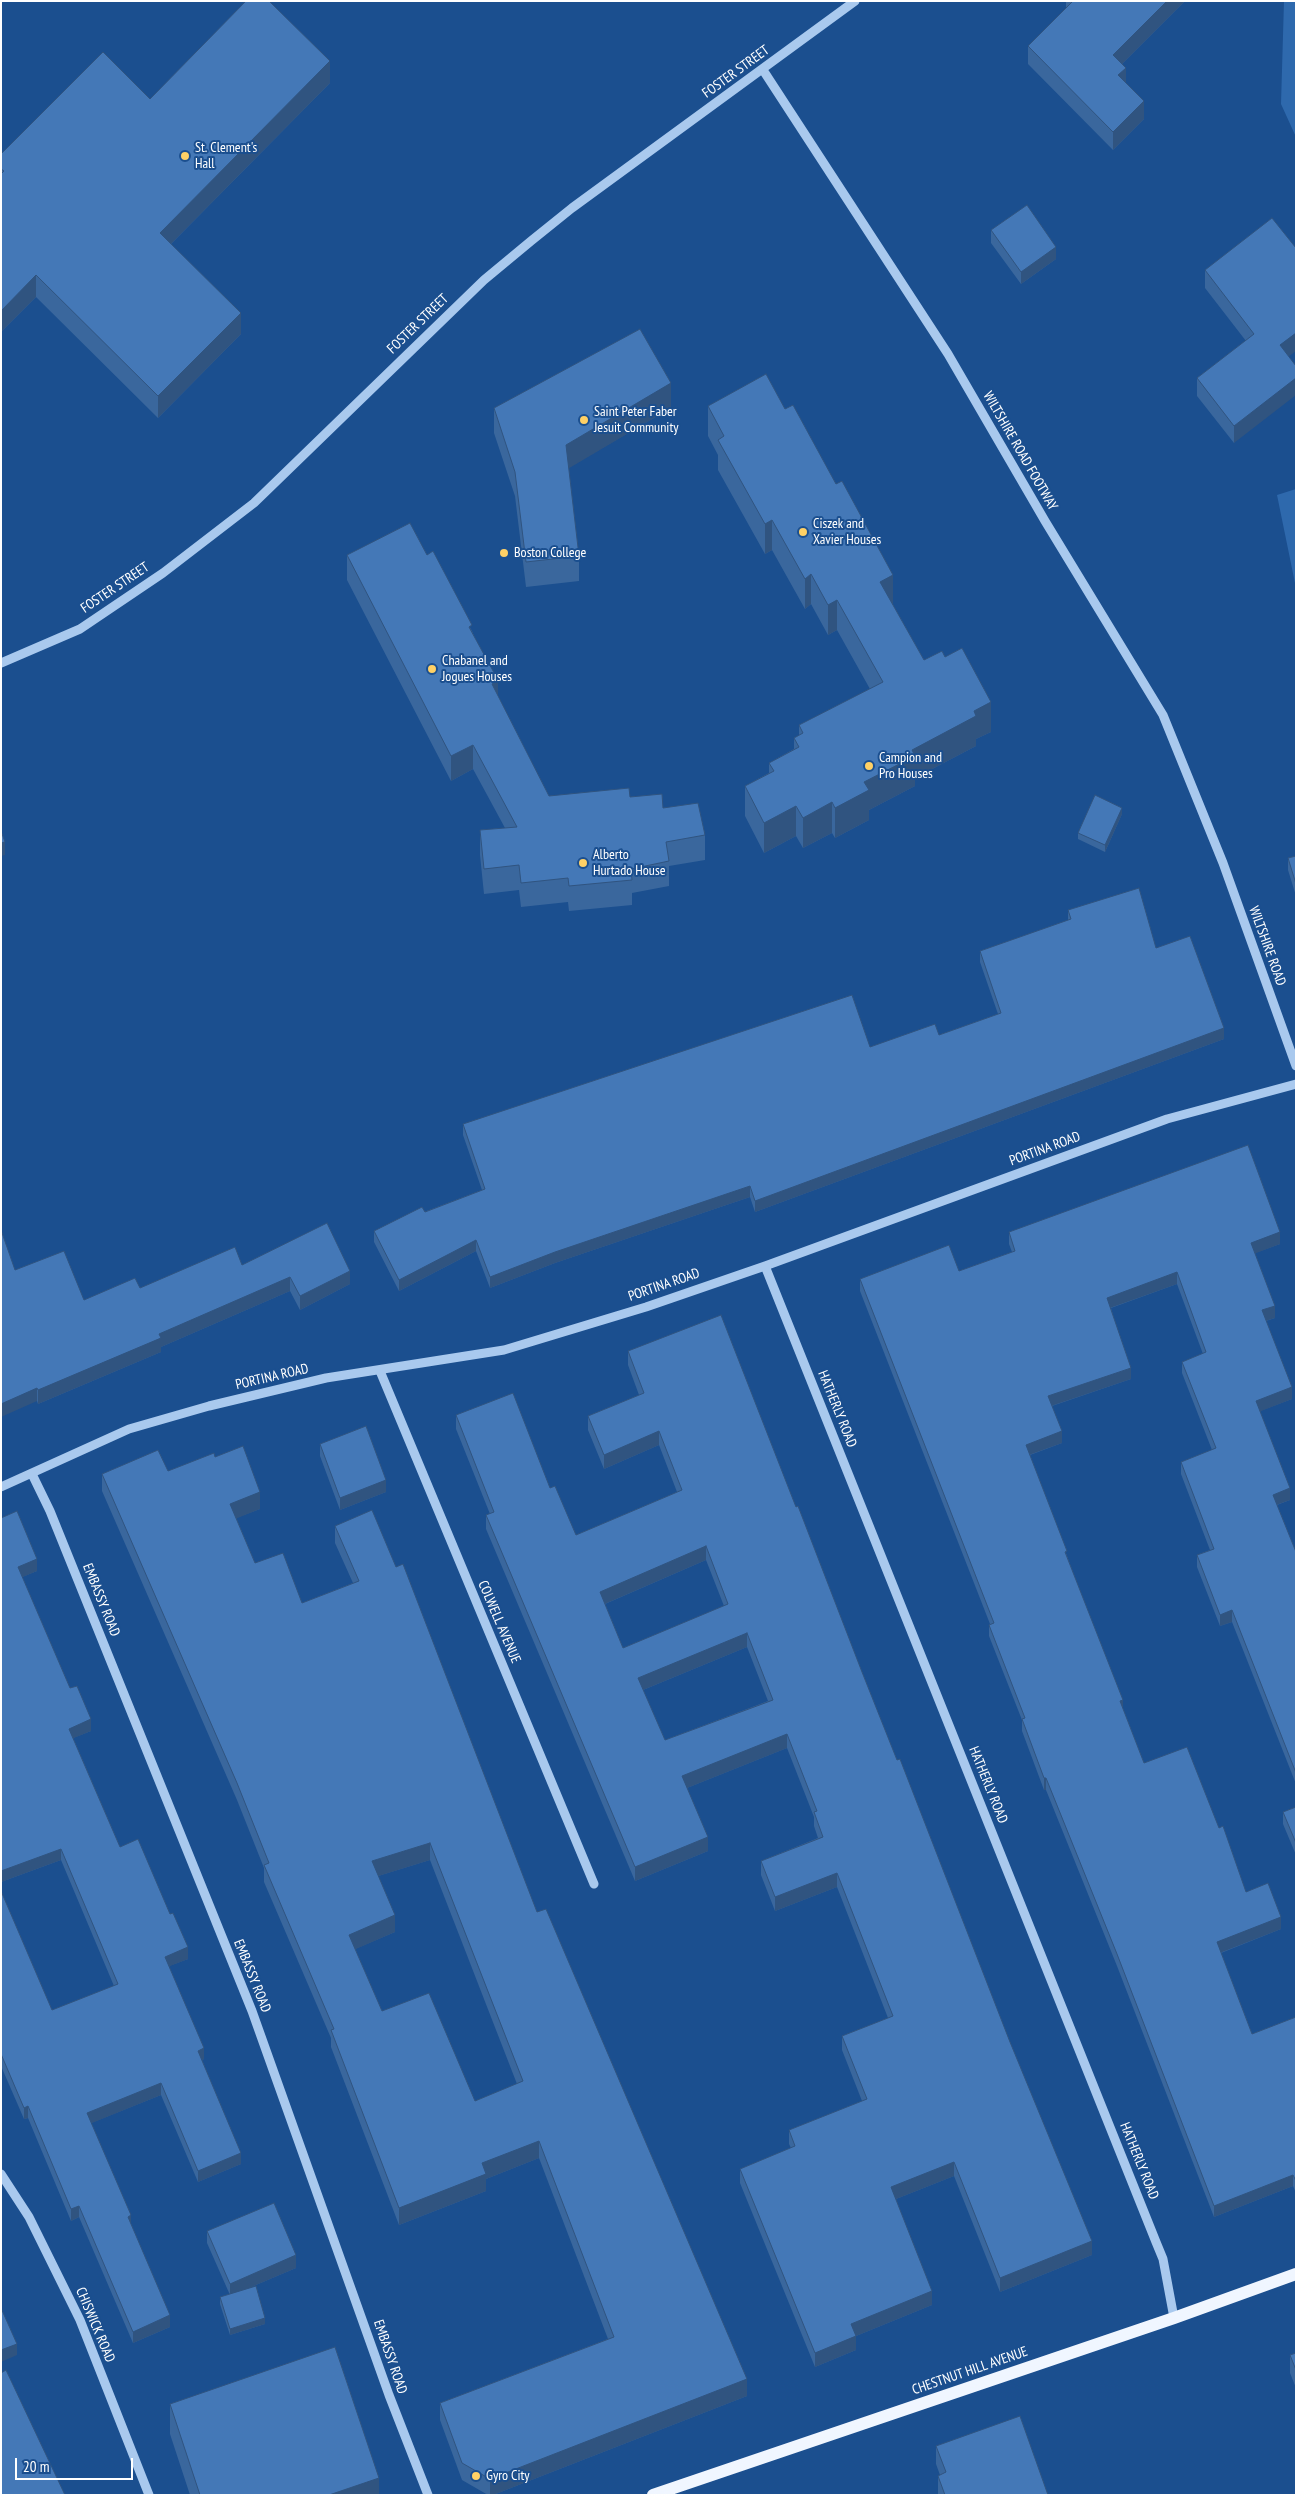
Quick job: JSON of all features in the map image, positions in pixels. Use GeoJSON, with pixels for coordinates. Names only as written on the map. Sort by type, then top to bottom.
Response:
{"type":"FeatureCollection","features":[{"type":"Feature","properties":{"kind":"main road","name":"CHESTNUT HILL AVENUE"},"geometry":{"type":"LineString","coordinates":[[653,2495],[1174,2318],[1296,2274]]}},
{"type":"Feature","properties":{"kind":"street","name":"FOSTER STREET"},"geometry":{"type":"LineString","coordinates":[[1,663],[80,629],[163,573],[254,503],[490,275],[572,208],[856,1]]}},
{"type":"Feature","properties":{"kind":"street","name":"WILTSHIRE ROAD FOOTWAY"},"geometry":{"type":"LineString","coordinates":[[763,70],[948,354],[1045,521],[1163,715],[1223,863]]}},
{"type":"Feature","properties":{"kind":"street","name":"WILTSHIRE ROAD"},"geometry":{"type":"LineString","coordinates":[[1223,863],[1296,1066]]}},
{"type":"Feature","properties":{"kind":"street","name":"PORTINA ROAD"},"geometry":{"type":"LineString","coordinates":[[1,1487],[129,1429],[209,1406],[316,1380],[504,1350],[646,1307],[765,1266],[1167,1119],[1296,1084]]}},
{"type":"Feature","properties":{"kind":"street","name":"HATHERLY ROAD"},"geometry":{"type":"LineString","coordinates":[[765,1266],[1156,2242],[1162,2259],[1174,2318]]}},
{"type":"Feature","properties":{"kind":"street","name":"COLWELL AVENUE"},"geometry":{"type":"LineString","coordinates":[[380,1371],[594,1884]]}},
{"type":"Feature","properties":{"kind":"street","name":"EMBASSY ROAD"},"geometry":{"type":"LineString","coordinates":[[32,1474],[50,1511],[252,2011],[389,2395],[428,2495]]}},
{"type":"Feature","properties":{"kind":"street","name":"CHISWICK ROAD"},"geometry":{"type":"LineString","coordinates":[[1,2174],[29,2217],[80,2320],[149,2495]]}},
{"type":"Feature","properties":{"kind":"shaded area"},"geometry":{"type":"Polygon","coordinates":[[[1284,1],[1296,1],[1296,137],[1281,104],[1284,1]]]}},
{"type":"Feature","properties":{"kind":"shaded area"},"geometry":{"type":"Polygon","coordinates":[[[1296,489],[1296,588],[1277,495],[1296,489]]]}},
{"type":"Feature","properties":{"kind":"building","name":"St. Clement's Hall"},"geometry":{"type":"Polygon","coordinates":[[[246,1],[269,1],[330,61],[160,233],[241,313],[158,396],[36,275],[1,311],[1,174],[4,171],[1,169],[1,154],[103,52],[150,99],[246,1]]]}},
{"type":"Feature","properties":{"kind":"building"},"geometry":{"type":"Polygon","coordinates":[[[1073,1],[1167,1],[1113,55],[1126,68],[1118,75],[1144,101],[1113,132],[1028,46],[1073,1]]]}},
{"type":"Feature","properties":{"kind":"building"},"geometry":{"type":"Polygon","coordinates":[[[1027,205],[1056,247],[1021,272],[991,230],[1027,205]]]}},
{"type":"Feature","properties":{"kind":"building"},"geometry":{"type":"Polygon","coordinates":[[[1272,218],[1296,248],[1296,333],[1280,345],[1296,366],[1296,378],[1234,426],[1197,378],[1254,334],[1205,270],[1272,218]]]}},
{"type":"Feature","properties":{"kind":"building"},"geometry":{"type":"Polygon","coordinates":[[[640,329],[671,383],[566,445],[579,556],[526,562],[515,472],[494,408],[640,329]]]}},
{"type":"Feature","properties":{"kind":"building"},"geometry":{"type":"Polygon","coordinates":[[[766,374],[785,409],[793,405],[836,484],[842,481],[893,575],[880,582],[924,660],[942,651],[945,657],[962,648],[991,702],[974,711],[976,716],[912,750],[915,756],[864,782],[869,790],[835,808],[832,802],[803,818],[796,806],[764,823],[745,786],[774,771],[769,763],[799,747],[794,738],[803,733],[799,725],[883,682],[837,600],[828,605],[811,574],[805,579],[772,520],[765,524],[718,440],[724,436],[708,406],[766,374]]]}},
{"type":"Feature","properties":{"kind":"building"},"geometry":{"type":"Polygon","coordinates":[[[410,523],[427,555],[433,551],[472,625],[469,627],[498,680],[492,684],[549,796],[629,788],[630,797],[662,794],[663,808],[698,803],[705,835],[666,842],[669,861],[631,869],[632,880],[569,886],[568,878],[521,883],[519,865],[484,869],[480,830],[517,827],[473,745],[451,756],[347,555],[410,523]]]}},
{"type":"Feature","properties":{"kind":"building"},"geometry":{"type":"Polygon","coordinates":[[[1095,795],[1122,808],[1105,845],[1078,833],[1095,795]]]}},
{"type":"Feature","properties":{"kind":"building"},"geometry":{"type":"Polygon","coordinates":[[[1,831],[5,842],[1,843],[1,831]]]}},
{"type":"Feature","properties":{"kind":"building"},"geometry":{"type":"Polygon","coordinates":[[[1296,856],[1296,884],[1288,858],[1296,856]]]}},
{"type":"Feature","properties":{"kind":"building"},"geometry":{"type":"Polygon","coordinates":[[[1139,888],[1156,948],[1190,936],[1224,1028],[755,1201],[750,1186],[555,1252],[490,1277],[476,1240],[399,1280],[374,1231],[422,1207],[425,1212],[485,1189],[463,1124],[852,995],[870,1047],[935,1024],[939,1035],[1001,1013],[980,951],[1071,919],[1068,910],[1139,888]]]}},
{"type":"Feature","properties":{"kind":"building"},"geometry":{"type":"Polygon","coordinates":[[[1248,1145],[1280,1232],[1251,1243],[1275,1306],[1262,1310],[1292,1387],[1256,1401],[1290,1488],[1273,1495],[1296,1552],[1296,1773],[1232,1610],[1220,1615],[1197,1555],[1214,1549],[1181,1462],[1216,1448],[1182,1362],[1206,1352],[1177,1272],[1107,1298],[1131,1368],[1048,1396],[1062,1431],[1026,1445],[1067,1551],[1065,1552],[1123,1700],[1120,1701],[1144,1763],[1187,1747],[1219,1828],[1223,1826],[1246,1892],[1268,1883],[1281,1917],[1217,1942],[1252,2034],[1296,2017],[1296,2181],[1293,2175],[1214,2206],[1117,1954],[1046,1778],[1044,1778],[1022,1719],[1025,1718],[989,1625],[994,1623],[860,1279],[949,1245],[959,1271],[1015,1251],[1009,1232],[1248,1145]]]}},
{"type":"Feature","properties":{"kind":"building"},"geometry":{"type":"Polygon","coordinates":[[[327,1223],[350,1271],[300,1296],[290,1277],[159,1334],[161,1338],[1,1404],[1,1230],[15,1270],[64,1251],[84,1300],[135,1278],[140,1288],[235,1247],[242,1265],[327,1223]]]}},
{"type":"Feature","properties":{"kind":"building"},"geometry":{"type":"Polygon","coordinates":[[[721,1315],[897,1760],[900,1759],[1010,2042],[1092,2241],[1000,2278],[954,2162],[891,2187],[932,2291],[851,2324],[856,2336],[815,2353],[740,2169],[795,2146],[789,2130],[867,2099],[842,2036],[893,2016],[837,1873],[775,1897],[761,1861],[823,1837],[814,1812],[817,1811],[787,1734],[682,1776],[708,1837],[635,1867],[486,1515],[494,1512],[456,1415],[513,1393],[550,1488],[555,1486],[576,1535],[682,1490],[659,1431],[604,1455],[588,1416],[644,1393],[628,1351],[721,1315]],[[706,1546],[600,1592],[623,1648],[728,1604],[706,1546]],[[747,1633],[638,1678],[665,1740],[773,1700],[747,1633]]]}},
{"type":"Feature","properties":{"kind":"building"},"geometry":{"type":"Polygon","coordinates":[[[366,1426],[386,1480],[340,1498],[320,1444],[366,1426]]]}},
{"type":"Feature","properties":{"kind":"building"},"geometry":{"type":"Polygon","coordinates":[[[243,1446],[260,1492],[230,1504],[255,1563],[283,1553],[302,1603],[359,1581],[335,1526],[372,1510],[396,1567],[403,1564],[537,1912],[546,1909],[747,2379],[490,2479],[462,2463],[440,2403],[614,2337],[539,2141],[482,2163],[486,2174],[399,2208],[331,2030],[334,2029],[264,1865],[269,1863],[237,1783],[102,1474],[158,1450],[168,1471],[214,1453],[215,1457],[243,1446]],[[430,1843],[372,1861],[395,1915],[349,1935],[382,2011],[429,1993],[475,2101],[523,2081],[430,1843]]]}},
{"type":"Feature","properties":{"kind":"building"},"geometry":{"type":"Polygon","coordinates":[[[17,1511],[37,1559],[18,1567],[70,1688],[77,1686],[91,1719],[69,1729],[120,1847],[138,1839],[170,1914],[173,1913],[188,1947],[165,1957],[204,2048],[198,2051],[241,2153],[198,2171],[161,2083],[87,2113],[131,2215],[128,2217],[170,2315],[133,2332],[79,2206],[71,2209],[28,2106],[24,2108],[1,2054],[1,1891],[52,2010],[118,1984],[61,1849],[1,1871],[1,1518],[17,1511]]]}},
{"type":"Feature","properties":{"kind":"building"},"geometry":{"type":"Polygon","coordinates":[[[1296,1807],[1296,1843],[1283,1812],[1296,1807]]]}},
{"type":"Feature","properties":{"kind":"building"},"geometry":{"type":"Polygon","coordinates":[[[274,2203],[296,2255],[230,2284],[207,2231],[274,2203]]]}},
{"type":"Feature","properties":{"kind":"building"},"geometry":{"type":"Polygon","coordinates":[[[256,2286],[265,2318],[230,2329],[220,2297],[256,2286]]]}},
{"type":"Feature","properties":{"kind":"building"},"geometry":{"type":"Polygon","coordinates":[[[1,2308],[17,2344],[1,2350],[1,2308]]]}},
{"type":"Feature","properties":{"kind":"building"},"geometry":{"type":"Polygon","coordinates":[[[335,2347],[379,2478],[329,2495],[200,2495],[170,2404],[335,2347]]]}},
{"type":"Feature","properties":{"kind":"building"},"geometry":{"type":"Polygon","coordinates":[[[1296,2353],[1296,2370],[1290,2355],[1296,2353]]]}},
{"type":"Feature","properties":{"kind":"building"},"geometry":{"type":"Polygon","coordinates":[[[6,2370],[65,2495],[1,2495],[1,2373],[6,2370]]]}},
{"type":"Feature","properties":{"kind":"building"},"geometry":{"type":"Polygon","coordinates":[[[1020,2416],[1048,2495],[945,2495],[938,2476],[946,2472],[936,2446],[1020,2416]]]}},
{"type":"Feature","properties":{"kind":"place","name":"St. Clement's Hall"},"geometry":{"type":"Point","coordinates":[185,156]}},
{"type":"Feature","properties":{"kind":"place","name":"Saint Peter Faber Jesuit Community"},"geometry":{"type":"Point","coordinates":[584,420]}},
{"type":"Feature","properties":{"kind":"place","name":"Ciszek and Xavier Houses"},"geometry":{"type":"Point","coordinates":[803,532]}},
{"type":"Feature","properties":{"kind":"place","name":"Boston College"},"geometry":{"type":"Point","coordinates":[504,553]}},
{"type":"Feature","properties":{"kind":"place","name":"Chabanel and Jogues Houses"},"geometry":{"type":"Point","coordinates":[432,669]}},
{"type":"Feature","properties":{"kind":"place","name":"Campion and Pro Houses"},"geometry":{"type":"Point","coordinates":[869,766]}},
{"type":"Feature","properties":{"kind":"place","name":"Alberto Hurtado House"},"geometry":{"type":"Point","coordinates":[583,863]}},
{"type":"Feature","properties":{"kind":"place","name":"Gyro City"},"geometry":{"type":"Point","coordinates":[476,2476]}}]}
